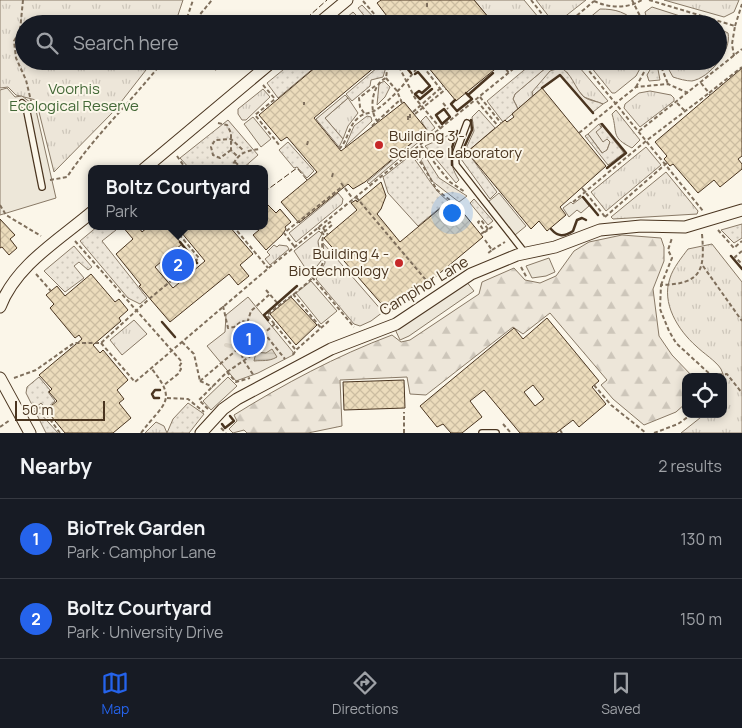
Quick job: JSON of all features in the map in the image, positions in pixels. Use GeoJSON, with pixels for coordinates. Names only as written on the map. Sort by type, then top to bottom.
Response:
{"type":"FeatureCollection","features":[{"type":"Feature","properties":{"kind":"street"},"geometry":{"type":"LineString","coordinates":[[329,15],[347,0]]}},
{"type":"Feature","properties":{"kind":"street"},"geometry":{"type":"LineString","coordinates":[[149,165],[262,70]]}},
{"type":"Feature","properties":{"kind":"street","name":"Camphor Lane"},"geometry":{"type":"LineString","coordinates":[[202,433],[223,409],[238,399],[331,349],[396,324],[471,274],[525,252],[555,247],[600,230],[624,227],[685,227],[742,210]]}},
{"type":"Feature","properties":{"kind":"street"},"geometry":{"type":"LineString","coordinates":[[0,307],[10,286],[21,272],[88,215]]}},
{"type":"Feature","properties":{"kind":"street"},"geometry":{"type":"LineString","coordinates":[[0,378],[3,394],[30,433]]}},
{"type":"Feature","properties":{"kind":"lane"},"geometry":{"type":"LineString","coordinates":[[24,105],[42,180],[42,188]]}},
{"type":"Feature","properties":{"kind":"lane"},"geometry":{"type":"LineString","coordinates":[[467,122],[455,156],[456,164],[525,252]]}},
{"type":"Feature","properties":{"kind":"lane"},"geometry":{"type":"LineString","coordinates":[[482,433],[496,433]]}},
{"type":"Feature","properties":{"kind":"path"},"geometry":{"type":"LineString","coordinates":[[22,15],[23,0]]}},
{"type":"Feature","properties":{"kind":"path"},"geometry":{"type":"LineString","coordinates":[[188,15],[193,0]]}},
{"type":"Feature","properties":{"kind":"path"},"geometry":{"type":"LineString","coordinates":[[200,15],[212,0]]}},
{"type":"Feature","properties":{"kind":"path"},"geometry":{"type":"LineString","coordinates":[[427,0],[427,7]]}},
{"type":"Feature","properties":{"kind":"path"},"geometry":{"type":"LineString","coordinates":[[531,0],[543,15]]}},
{"type":"Feature","properties":{"kind":"path"},"geometry":{"type":"LineString","coordinates":[[578,15],[595,0],[601,4],[624,7],[634,5],[642,0]]}},
{"type":"Feature","properties":{"kind":"path"},"geometry":{"type":"LineString","coordinates":[[632,0],[639,15]]}},
{"type":"Feature","properties":{"kind":"path"},"geometry":{"type":"LineString","coordinates":[[649,0],[699,15]]}},
{"type":"Feature","properties":{"kind":"path"},"geometry":{"type":"LineString","coordinates":[[363,1],[375,15]]}},
{"type":"Feature","properties":{"kind":"path"},"geometry":{"type":"LineString","coordinates":[[734,56],[732,44],[742,4]]}},
{"type":"Feature","properties":{"kind":"path"},"geometry":{"type":"LineString","coordinates":[[727,24],[735,26]]}},
{"type":"Feature","properties":{"kind":"path"},"geometry":{"type":"LineString","coordinates":[[727,62],[742,49]]}},
{"type":"Feature","properties":{"kind":"path"},"geometry":{"type":"LineString","coordinates":[[573,202],[646,140],[686,112],[742,67]]}},
{"type":"Feature","properties":{"kind":"path"},"geometry":{"type":"LineString","coordinates":[[21,70],[32,99],[24,105]]}},
{"type":"Feature","properties":{"kind":"path"},"geometry":{"type":"LineString","coordinates":[[42,180],[60,180],[67,177],[87,146],[138,94],[156,70]]}},
{"type":"Feature","properties":{"kind":"path"},"geometry":{"type":"LineString","coordinates":[[387,70],[386,78],[397,91],[402,103]]}},
{"type":"Feature","properties":{"kind":"path"},"geometry":{"type":"LineString","coordinates":[[400,70],[415,98],[441,129]]}},
{"type":"Feature","properties":{"kind":"path"},"geometry":{"type":"LineString","coordinates":[[340,149],[352,125],[364,113],[372,112],[397,91],[415,70]]}},
{"type":"Feature","properties":{"kind":"path"},"geometry":{"type":"LineString","coordinates":[[426,70],[442,92]]}},
{"type":"Feature","properties":{"kind":"path"},"geometry":{"type":"LineString","coordinates":[[101,343],[135,382],[294,246],[421,146],[512,70]]}},
{"type":"Feature","properties":{"kind":"path"},"geometry":{"type":"LineString","coordinates":[[589,70],[707,215]]}},
{"type":"Feature","properties":{"kind":"path"},"geometry":{"type":"LineString","coordinates":[[579,133],[636,87],[645,70]]}},
{"type":"Feature","properties":{"kind":"path"},"geometry":{"type":"LineString","coordinates":[[663,70],[668,84]]}},
{"type":"Feature","properties":{"kind":"path"},"geometry":{"type":"LineString","coordinates":[[639,132],[717,70]]}},
{"type":"Feature","properties":{"kind":"path"},"geometry":{"type":"LineString","coordinates":[[364,113],[360,107],[359,98],[376,86],[379,81],[386,78]]}},
{"type":"Feature","properties":{"kind":"path"},"geometry":{"type":"LineString","coordinates":[[701,83],[709,94]]}},
{"type":"Feature","properties":{"kind":"path"},"geometry":{"type":"LineString","coordinates":[[263,84],[275,100],[255,115],[280,146]]}},
{"type":"Feature","properties":{"kind":"path"},"geometry":{"type":"LineString","coordinates":[[636,87],[668,84],[688,93]]}},
{"type":"Feature","properties":{"kind":"path"},"geometry":{"type":"LineString","coordinates":[[376,86],[372,112],[377,122]]}},
{"type":"Feature","properties":{"kind":"path"},"geometry":{"type":"LineString","coordinates":[[443,86],[411,116],[446,89]]}},
{"type":"Feature","properties":{"kind":"path"},"geometry":{"type":"LineString","coordinates":[[480,97],[501,123]]}},
{"type":"Feature","properties":{"kind":"path"},"geometry":{"type":"LineString","coordinates":[[372,126],[401,99]]}},
{"type":"Feature","properties":{"kind":"path"},"geometry":{"type":"LineString","coordinates":[[476,100],[498,126]]}},
{"type":"Feature","properties":{"kind":"path"},"geometry":{"type":"LineString","coordinates":[[443,103],[448,109]]}},
{"type":"Feature","properties":{"kind":"path"},"geometry":{"type":"LineString","coordinates":[[677,103],[686,112]]}},
{"type":"Feature","properties":{"kind":"path"},"geometry":{"type":"LineString","coordinates":[[377,122],[382,120]]}},
{"type":"Feature","properties":{"kind":"path"},"geometry":{"type":"LineString","coordinates":[[218,123],[227,125],[231,133],[231,150],[237,156]]}},
{"type":"Feature","properties":{"kind":"path"},"geometry":{"type":"LineString","coordinates":[[231,150],[220,158],[213,155],[211,146],[215,140],[231,139],[244,151]]}},
{"type":"Feature","properties":{"kind":"path"},"geometry":{"type":"LineString","coordinates":[[307,145],[308,141]]}},
{"type":"Feature","properties":{"kind":"path"},"geometry":{"type":"LineString","coordinates":[[421,146],[457,188],[470,196],[477,192]]}},
{"type":"Feature","properties":{"kind":"path"},"geometry":{"type":"LineString","coordinates":[[232,165],[237,156],[244,151],[260,149]]}},
{"type":"Feature","properties":{"kind":"path"},"geometry":{"type":"LineString","coordinates":[[412,152],[422,164],[436,190],[455,204]]}},
{"type":"Feature","properties":{"kind":"path"},"geometry":{"type":"LineString","coordinates":[[177,156],[183,165]]}},
{"type":"Feature","properties":{"kind":"path"},"geometry":{"type":"LineString","coordinates":[[234,162],[237,165]]}},
{"type":"Feature","properties":{"kind":"path"},"geometry":{"type":"LineString","coordinates":[[582,188],[605,217],[667,164]]}},
{"type":"Feature","properties":{"kind":"path"},"geometry":{"type":"LineString","coordinates":[[332,177],[333,173]]}},
{"type":"Feature","properties":{"kind":"path"},"geometry":{"type":"LineString","coordinates":[[341,183],[353,199]]}},
{"type":"Feature","properties":{"kind":"path"},"geometry":{"type":"LineString","coordinates":[[294,246],[284,233],[343,186]]}},
{"type":"Feature","properties":{"kind":"path"},"geometry":{"type":"LineString","coordinates":[[356,197],[428,283]]}},
{"type":"Feature","properties":{"kind":"path"},"geometry":{"type":"LineString","coordinates":[[0,205],[6,215],[41,236]]}},
{"type":"Feature","properties":{"kind":"path"},"geometry":{"type":"LineString","coordinates":[[481,234],[488,229],[481,220],[478,222],[484,230]]}},
{"type":"Feature","properties":{"kind":"path"},"geometry":{"type":"LineString","coordinates":[[323,232],[332,225],[330,222],[322,228],[328,235]]}},
{"type":"Feature","properties":{"kind":"path"},"geometry":{"type":"LineString","coordinates":[[296,350],[267,315],[293,294],[320,268],[323,261],[321,242],[324,236],[318,227]]}},
{"type":"Feature","properties":{"kind":"path"},"geometry":{"type":"LineString","coordinates":[[715,227],[734,248],[742,241]]}},
{"type":"Feature","properties":{"kind":"path"},"geometry":{"type":"LineString","coordinates":[[12,378],[36,370],[74,343],[101,343],[199,258],[175,230]]}},
{"type":"Feature","properties":{"kind":"path"},"geometry":{"type":"LineString","coordinates":[[236,230],[268,268]]}},
{"type":"Feature","properties":{"kind":"path"},"geometry":{"type":"LineString","coordinates":[[701,232],[703,266],[716,282],[733,311],[742,321]]}},
{"type":"Feature","properties":{"kind":"path"},"geometry":{"type":"LineString","coordinates":[[482,257],[513,235]]}},
{"type":"Feature","properties":{"kind":"path"},"geometry":{"type":"LineString","coordinates":[[673,236],[668,250],[672,258],[661,285],[660,309],[676,343],[709,373]]}},
{"type":"Feature","properties":{"kind":"path"},"geometry":{"type":"LineString","coordinates":[[485,240],[492,250]]}},
{"type":"Feature","properties":{"kind":"path"},"geometry":{"type":"LineString","coordinates":[[75,242],[182,362],[178,374],[164,385]]}},
{"type":"Feature","properties":{"kind":"path"},"geometry":{"type":"LineString","coordinates":[[742,251],[735,257],[742,264]]}},
{"type":"Feature","properties":{"kind":"path"},"geometry":{"type":"LineString","coordinates":[[520,263],[527,278]]}},
{"type":"Feature","properties":{"kind":"path"},"geometry":{"type":"LineString","coordinates":[[661,285],[686,282],[697,274],[703,266]]}},
{"type":"Feature","properties":{"kind":"path"},"geometry":{"type":"LineString","coordinates":[[36,274],[51,291]]}},
{"type":"Feature","properties":{"kind":"path"},"geometry":{"type":"LineString","coordinates":[[312,277],[351,325],[360,328]]}},
{"type":"Feature","properties":{"kind":"path"},"geometry":{"type":"LineString","coordinates":[[247,281],[250,284]]}},
{"type":"Feature","properties":{"kind":"path"},"geometry":{"type":"LineString","coordinates":[[385,317],[419,289]]}},
{"type":"Feature","properties":{"kind":"path"},"geometry":{"type":"LineString","coordinates":[[266,290],[280,306]]}},
{"type":"Feature","properties":{"kind":"path"},"geometry":{"type":"LineString","coordinates":[[200,381],[239,348],[251,311],[270,294]]}},
{"type":"Feature","properties":{"kind":"path"},"geometry":{"type":"LineString","coordinates":[[293,294],[321,328]]}},
{"type":"Feature","properties":{"kind":"path"},"geometry":{"type":"LineString","coordinates":[[222,306],[228,328],[234,328],[242,321],[246,322]]}},
{"type":"Feature","properties":{"kind":"path"},"geometry":{"type":"LineString","coordinates":[[277,364],[293,355],[296,350],[330,320]]}},
{"type":"Feature","properties":{"kind":"path"},"geometry":{"type":"LineString","coordinates":[[167,398],[188,399],[206,414],[210,410],[199,400],[227,372],[252,355],[264,334],[275,324]]}},
{"type":"Feature","properties":{"kind":"path"},"geometry":{"type":"LineString","coordinates":[[264,334],[285,359]]}},
{"type":"Feature","properties":{"kind":"path"},"geometry":{"type":"LineString","coordinates":[[182,341],[194,354],[200,381]]}},
{"type":"Feature","properties":{"kind":"path"},"geometry":{"type":"LineString","coordinates":[[239,348],[244,361],[254,376]]}},
{"type":"Feature","properties":{"kind":"path"},"geometry":{"type":"LineString","coordinates":[[141,433],[160,411],[167,398],[164,385],[151,368]]}},
{"type":"Feature","properties":{"kind":"path"},"geometry":{"type":"LineString","coordinates":[[227,372],[236,382],[261,373]]}},
{"type":"Feature","properties":{"kind":"path"},"geometry":{"type":"LineString","coordinates":[[727,374],[742,393]]}},
{"type":"Feature","properties":{"kind":"path"},"geometry":{"type":"LineString","coordinates":[[200,381],[212,387]]}},
{"type":"Feature","properties":{"kind":"path"},"geometry":{"type":"LineString","coordinates":[[594,385],[611,405],[646,433]]}},
{"type":"Feature","properties":{"kind":"path"},"geometry":{"type":"LineString","coordinates":[[32,414],[41,407],[60,433]]}},
{"type":"Feature","properties":{"kind":"path"},"geometry":{"type":"LineString","coordinates":[[404,412],[404,433]]}},
{"type":"Feature","properties":{"kind":"path"},"geometry":{"type":"LineString","coordinates":[[654,433],[678,424],[686,418]]}},
{"type":"Feature","properties":{"kind":"path"},"geometry":{"type":"LineString","coordinates":[[0,428],[10,420]]}},
{"type":"Feature","properties":{"kind":"path"},"geometry":{"type":"LineString","coordinates":[[503,424],[511,433]]}},
{"type":"Feature","properties":{"kind":"green space","name":"Voorhis Ecological Reserve"},"geometry":{"type":"Polygon","coordinates":[[[0,0],[183,0],[178,15],[15,15],[15,70],[146,70],[114,111],[54,172],[36,100],[16,95],[8,87],[0,88],[0,0]]]}},
{"type":"Feature","properties":{"kind":"green space"},"geometry":{"type":"Polygon","coordinates":[[[474,0],[524,0],[536,15],[486,15],[474,0]]]}},
{"type":"Feature","properties":{"kind":"green space"},"geometry":{"type":"Polygon","coordinates":[[[536,0],[586,0],[567,15],[548,15],[536,0]]]}},
{"type":"Feature","properties":{"kind":"green space"},"geometry":{"type":"Polygon","coordinates":[[[664,0],[739,0],[734,12],[727,16],[717,15],[664,0]]]}},
{"type":"Feature","properties":{"kind":"green space"},"geometry":{"type":"Polygon","coordinates":[[[362,5],[371,15],[364,15],[358,8],[362,5]]]}},
{"type":"Feature","properties":{"kind":"green space"},"geometry":{"type":"Polygon","coordinates":[[[652,7],[677,15],[646,15],[645,12],[652,7]]]}},
{"type":"Feature","properties":{"kind":"green space"},"geometry":{"type":"Polygon","coordinates":[[[600,9],[620,12],[625,15],[593,15],[600,9]]]}},
{"type":"Feature","properties":{"kind":"green space"},"geometry":{"type":"Polygon","coordinates":[[[283,70],[311,70],[278,98],[267,83],[283,70]]]}},
{"type":"Feature","properties":{"kind":"green space"},"geometry":{"type":"Polygon","coordinates":[[[374,70],[385,70],[383,77],[371,80],[370,86],[352,101],[346,94],[374,70]]]}},
{"type":"Feature","properties":{"kind":"green space"},"geometry":{"type":"Polygon","coordinates":[[[524,70],[543,70],[515,94],[513,99],[518,109],[503,122],[487,101],[524,70]]]}},
{"type":"Feature","properties":{"kind":"green space"},"geometry":{"type":"Polygon","coordinates":[[[543,70],[582,70],[608,101],[603,104],[584,97],[571,82],[567,72],[536,88],[533,96],[518,109],[513,99],[515,94],[543,70]]]}},
{"type":"Feature","properties":{"kind":"green space"},"geometry":{"type":"Polygon","coordinates":[[[564,70],[584,97],[603,104],[593,112],[560,75],[533,96],[532,92],[550,71],[564,70]]]}},
{"type":"Feature","properties":{"kind":"green space"},"geometry":{"type":"Polygon","coordinates":[[[593,70],[639,70],[636,76],[615,93],[612,93],[593,70]]]}},
{"type":"Feature","properties":{"kind":"green space"},"geometry":{"type":"Polygon","coordinates":[[[650,70],[658,70],[660,80],[649,81],[647,75],[650,70]]]}},
{"type":"Feature","properties":{"kind":"green space"},"geometry":{"type":"Polygon","coordinates":[[[669,70],[711,70],[699,79],[692,81],[673,77],[669,70]]]}},
{"type":"Feature","properties":{"kind":"green space"},"geometry":{"type":"Polygon","coordinates":[[[384,81],[390,87],[385,97],[377,105],[379,84],[384,81]]]}},
{"type":"Feature","properties":{"kind":"green space"},"geometry":{"type":"Polygon","coordinates":[[[263,89],[270,97],[246,120],[242,120],[238,114],[238,109],[263,89]]]}},
{"type":"Feature","properties":{"kind":"green space"},"geometry":{"type":"Polygon","coordinates":[[[650,91],[671,95],[674,101],[640,127],[624,108],[625,104],[639,93],[650,91]]]}},
{"type":"Feature","properties":{"kind":"green space"},"geometry":{"type":"Polygon","coordinates":[[[345,95],[348,98],[325,118],[343,139],[339,147],[316,119],[345,95]]]}},
{"type":"Feature","properties":{"kind":"green space"},"geometry":{"type":"Polygon","coordinates":[[[348,98],[358,113],[348,126],[343,139],[325,118],[348,98]]]}},
{"type":"Feature","properties":{"kind":"green space"},"geometry":{"type":"Polygon","coordinates":[[[479,110],[495,128],[467,152],[497,192],[490,199],[461,159],[474,131],[472,117],[479,110]]]}},
{"type":"Feature","properties":{"kind":"green space"},"geometry":{"type":"Polygon","coordinates":[[[616,110],[640,140],[632,148],[620,141],[616,134],[612,114],[616,110]]]}},
{"type":"Feature","properties":{"kind":"green space"},"geometry":{"type":"Polygon","coordinates":[[[367,116],[371,117],[372,121],[345,147],[354,126],[367,116]]]}},
{"type":"Feature","properties":{"kind":"green space"},"geometry":{"type":"Polygon","coordinates":[[[426,116],[435,128],[369,184],[367,182],[427,130],[421,121],[426,116]]]}},
{"type":"Feature","properties":{"kind":"green space"},"geometry":{"type":"Polygon","coordinates":[[[228,120],[258,155],[247,165],[186,165],[180,158],[228,120]]]}},
{"type":"Feature","properties":{"kind":"green space"},"geometry":{"type":"Polygon","coordinates":[[[600,123],[624,153],[608,165],[585,136],[588,134],[602,153],[607,150],[610,142],[607,139],[603,142],[596,132],[602,127],[600,123]]]}},
{"type":"Feature","properties":{"kind":"green space"},"geometry":{"type":"Polygon","coordinates":[[[599,124],[610,142],[603,154],[588,134],[599,124]]]}},
{"type":"Feature","properties":{"kind":"green space"},"geometry":{"type":"Polygon","coordinates":[[[451,134],[453,143],[452,165],[459,180],[456,183],[425,146],[451,134]]]}},
{"type":"Feature","properties":{"kind":"green space"},"geometry":{"type":"Polygon","coordinates":[[[288,142],[314,171],[307,178],[297,167],[294,168],[279,150],[288,142]]]}},
{"type":"Feature","properties":{"kind":"green space"},"geometry":{"type":"Polygon","coordinates":[[[646,147],[661,165],[606,211],[591,192],[646,147]]]}},
{"type":"Feature","properties":{"kind":"green space"},"geometry":{"type":"Polygon","coordinates":[[[411,155],[437,191],[448,201],[418,226],[388,193],[383,177],[411,155]]]}},
{"type":"Feature","properties":{"kind":"green space"},"geometry":{"type":"Polygon","coordinates":[[[425,156],[439,178],[467,196],[459,202],[432,181],[421,160],[425,156]]]}},
{"type":"Feature","properties":{"kind":"green space"},"geometry":{"type":"Polygon","coordinates":[[[666,172],[698,211],[697,214],[613,219],[611,217],[666,172]]]}},
{"type":"Feature","properties":{"kind":"green space"},"geometry":{"type":"Polygon","coordinates":[[[338,193],[343,199],[342,204],[296,242],[289,233],[338,193]]]}},
{"type":"Feature","properties":{"kind":"green space"},"geometry":{"type":"Polygon","coordinates":[[[474,199],[493,221],[488,225],[470,203],[474,199]]]}},
{"type":"Feature","properties":{"kind":"green space"},"geometry":{"type":"Polygon","coordinates":[[[742,224],[742,238],[734,243],[721,230],[742,224]]]}},
{"type":"Feature","properties":{"kind":"green space"},"geometry":{"type":"Polygon","coordinates":[[[93,230],[116,230],[102,241],[147,298],[140,304],[128,298],[80,241],[93,230]]]}},
{"type":"Feature","properties":{"kind":"green space"},"geometry":{"type":"Polygon","coordinates":[[[319,231],[322,234],[318,241],[321,261],[310,275],[294,251],[319,231]]]}},
{"type":"Feature","properties":{"kind":"green space"},"geometry":{"type":"Polygon","coordinates":[[[622,235],[661,238],[664,247],[664,261],[653,289],[659,336],[672,355],[689,373],[682,373],[682,407],[676,412],[644,425],[613,399],[601,385],[607,380],[550,313],[523,334],[513,327],[426,395],[410,394],[407,377],[340,380],[342,426],[308,433],[247,433],[244,430],[233,433],[229,429],[237,421],[234,415],[272,392],[331,361],[392,335],[401,342],[410,340],[479,294],[482,282],[514,268],[525,280],[540,283],[556,276],[574,251],[589,242],[622,235]]]}},
{"type":"Feature","properties":{"kind":"green space"},"geometry":{"type":"Polygon","coordinates":[[[323,243],[383,312],[371,321],[360,326],[354,324],[316,279],[325,263],[323,243]]]}},
{"type":"Feature","properties":{"kind":"green space"},"geometry":{"type":"Polygon","coordinates":[[[712,244],[742,282],[742,433],[681,433],[700,418],[727,418],[727,373],[723,373],[716,363],[689,340],[677,324],[670,306],[668,287],[671,274],[688,249],[712,244]]]}},
{"type":"Feature","properties":{"kind":"green space"},"geometry":{"type":"Polygon","coordinates":[[[274,245],[277,247],[279,245],[287,246],[289,249],[270,265],[265,259],[270,255],[267,252],[274,245]]]}},
{"type":"Feature","properties":{"kind":"green space"},"geometry":{"type":"Polygon","coordinates":[[[74,246],[92,267],[88,270],[79,262],[74,266],[84,278],[65,292],[44,271],[74,246]]]}},
{"type":"Feature","properties":{"kind":"green space"},"geometry":{"type":"Polygon","coordinates":[[[179,253],[190,267],[177,277],[166,263],[179,253]]]}},
{"type":"Feature","properties":{"kind":"green space"},"geometry":{"type":"Polygon","coordinates":[[[248,297],[293,352],[293,355],[258,373],[236,381],[207,346],[225,332],[226,315],[248,297]]]}},
{"type":"Feature","properties":{"kind":"green space"},"geometry":{"type":"Polygon","coordinates":[[[134,320],[147,334],[122,355],[110,340],[134,320]]]}},
{"type":"Feature","properties":{"kind":"green space"},"geometry":{"type":"Polygon","coordinates":[[[39,377],[50,390],[48,392],[55,401],[46,409],[41,403],[34,409],[26,393],[27,387],[39,377]]]}},
{"type":"Feature","properties":{"kind":"green space"},"geometry":{"type":"Polygon","coordinates":[[[188,403],[204,414],[189,433],[167,433],[173,419],[188,403]]]}},
{"type":"Feature","properties":{"kind":"green space"},"geometry":{"type":"Polygon","coordinates":[[[40,413],[58,433],[46,433],[37,415],[40,413]]]}},
{"type":"Feature","properties":{"kind":"green space"},"geometry":{"type":"Polygon","coordinates":[[[156,422],[164,426],[167,433],[145,433],[156,422]]]}},
{"type":"Feature","properties":{"kind":"shaded area"},"geometry":{"type":"Polygon","coordinates":[[[7,88],[15,97],[22,96],[35,106],[56,198],[0,215],[0,90],[7,88]]]}},
{"type":"Feature","properties":{"kind":"shaded area"},"geometry":{"type":"Polygon","coordinates":[[[253,117],[271,139],[261,147],[244,124],[253,117]]]}},
{"type":"Feature","properties":{"kind":"shaded area"},"geometry":{"type":"Polygon","coordinates":[[[499,193],[526,226],[515,235],[488,202],[499,193]]]}},
{"type":"Feature","properties":{"kind":"shaded area"},"geometry":{"type":"Polygon","coordinates":[[[582,197],[589,206],[581,213],[577,210],[569,217],[563,208],[571,202],[573,204],[582,197]]]}},
{"type":"Feature","properties":{"kind":"shaded area"},"geometry":{"type":"Polygon","coordinates":[[[549,258],[555,272],[546,276],[532,278],[526,266],[549,258]]]}},
{"type":"Feature","properties":{"kind":"shaded area"},"geometry":{"type":"Polygon","coordinates":[[[465,280],[474,291],[409,336],[400,340],[394,327],[465,280]]]}},
{"type":"Feature","properties":{"kind":"shaded area"},"geometry":{"type":"Polygon","coordinates":[[[311,281],[337,311],[321,324],[296,293],[311,281]]]}},
{"type":"Feature","properties":{"kind":"shaded area"},"geometry":{"type":"Polygon","coordinates":[[[272,349],[277,357],[274,359],[254,361],[256,352],[266,353],[272,349]]]}},
{"type":"Feature","properties":{"kind":"shaded area"},"geometry":{"type":"Polygon","coordinates":[[[228,377],[237,386],[211,410],[203,401],[228,377]]]}},
{"type":"Feature","properties":{"kind":"building"},"geometry":{"type":"Polygon","coordinates":[[[381,0],[474,0],[486,15],[386,15],[377,3],[381,0]]]}},
{"type":"Feature","properties":{"kind":"building"},"geometry":{"type":"Polygon","coordinates":[[[742,68],[742,156],[738,159],[742,164],[742,169],[720,187],[714,180],[698,193],[673,164],[670,166],[664,159],[667,156],[655,142],[742,68]]]}},
{"type":"Feature","properties":{"kind":"building","name":"Building 3 - Science Laboratory"},"geometry":{"type":"Polygon","coordinates":[[[312,70],[371,70],[314,118],[341,151],[404,102],[427,130],[365,182],[353,189],[348,184],[299,223],[281,202],[317,172],[287,137],[281,141],[259,115],[312,70]]]}},
{"type":"Feature","properties":{"kind":"building"},"geometry":{"type":"Polygon","coordinates":[[[430,70],[494,70],[456,101],[430,70]]]}},
{"type":"Feature","properties":{"kind":"building"},"geometry":{"type":"Polygon","coordinates":[[[542,88],[606,166],[560,207],[566,215],[547,231],[539,221],[531,229],[467,152],[505,120],[507,122],[514,117],[512,114],[542,88]]]}},
{"type":"Feature","properties":{"kind":"building","name":"Building 4 - Biotechnology"},"geometry":{"type":"Polygon","coordinates":[[[381,182],[386,196],[377,214],[400,242],[449,201],[453,206],[456,204],[483,237],[422,288],[417,284],[385,308],[324,238],[357,210],[351,203],[356,200],[357,202],[381,182]]]}},
{"type":"Feature","properties":{"kind":"building"},"geometry":{"type":"Polygon","coordinates":[[[268,205],[276,213],[280,209],[291,222],[285,227],[286,229],[282,235],[266,250],[253,235],[259,230],[268,230],[268,205]]]}},
{"type":"Feature","properties":{"kind":"building"},"geometry":{"type":"Polygon","coordinates":[[[0,219],[15,235],[10,239],[17,248],[9,255],[2,247],[0,248],[0,219]]]}},
{"type":"Feature","properties":{"kind":"building"},"geometry":{"type":"Polygon","coordinates":[[[125,230],[141,230],[142,232],[144,230],[170,230],[182,244],[155,267],[173,288],[205,261],[179,230],[232,230],[253,254],[240,265],[249,276],[238,285],[229,274],[170,322],[139,286],[141,285],[116,254],[133,239],[125,230]]]}},
{"type":"Feature","properties":{"kind":"building"},"geometry":{"type":"Polygon","coordinates":[[[91,274],[115,302],[119,299],[128,310],[119,318],[121,321],[93,345],[100,353],[103,350],[128,380],[117,390],[124,399],[119,403],[131,418],[113,433],[65,433],[46,410],[57,401],[49,392],[52,389],[39,375],[82,339],[79,335],[75,338],[50,308],[54,304],[46,295],[57,286],[65,296],[91,274]]]}},
{"type":"Feature","properties":{"kind":"building"},"geometry":{"type":"Polygon","coordinates":[[[291,297],[317,325],[296,345],[270,314],[291,297]]]}},
{"type":"Feature","properties":{"kind":"building"},"geometry":{"type":"Polygon","coordinates":[[[547,318],[599,381],[592,387],[606,404],[579,427],[573,420],[556,433],[520,433],[484,390],[470,401],[482,417],[462,433],[451,433],[443,424],[437,427],[420,406],[514,328],[523,339],[547,318]],[[533,385],[524,392],[535,406],[544,399],[533,385]]]}},
{"type":"Feature","properties":{"kind":"building"},"geometry":{"type":"Polygon","coordinates":[[[404,380],[405,408],[344,410],[343,382],[404,380]]]}},
{"type":"Feature","properties":{"kind":"waterway"},"geometry":{"type":"LineString","coordinates":[[226,345],[256,352]]}},
{"type":"Feature","properties":{"kind":"fence"},"geometry":{"type":"LineString","coordinates":[[310,15],[327,0]]}},
{"type":"Feature","properties":{"kind":"fence"},"geometry":{"type":"LineString","coordinates":[[268,189],[297,168],[307,180]]}},
{"type":"Feature","properties":{"kind":"wall"},"geometry":{"type":"LineString","coordinates":[[415,74],[418,72],[430,86],[422,93],[419,91],[415,94],[420,99],[432,89]]}},
{"type":"Feature","properties":{"kind":"wall"},"geometry":{"type":"LineString","coordinates":[[468,95],[493,73]]}},
{"type":"Feature","properties":{"kind":"wall"},"geometry":{"type":"LineString","coordinates":[[542,88],[560,75],[593,113]]}},
{"type":"Feature","properties":{"kind":"wall"},"geometry":{"type":"LineString","coordinates":[[455,100],[451,104],[457,111],[472,99],[466,93]]}},
{"type":"Feature","properties":{"kind":"wall"},"geometry":{"type":"LineString","coordinates":[[444,109],[450,117],[442,124],[436,115],[444,109]]}},
{"type":"Feature","properties":{"kind":"wall"},"geometry":{"type":"LineString","coordinates":[[461,154],[472,130],[471,120]]}},
{"type":"Feature","properties":{"kind":"wall"},"geometry":{"type":"LineString","coordinates":[[602,124],[626,153],[607,168]]}},
{"type":"Feature","properties":{"kind":"wall"},"geometry":{"type":"LineString","coordinates":[[452,165],[452,148],[457,131]]}},
{"type":"Feature","properties":{"kind":"wall"},"geometry":{"type":"LineString","coordinates":[[583,197],[598,215]]}},
{"type":"Feature","properties":{"kind":"wall"},"geometry":{"type":"LineString","coordinates":[[551,229],[556,234],[564,235],[573,231],[577,220],[582,218],[586,220]]}},
{"type":"Feature","properties":{"kind":"wall"},"geometry":{"type":"LineString","coordinates":[[180,242],[197,263]]}},
{"type":"Feature","properties":{"kind":"wall"},"geometry":{"type":"LineString","coordinates":[[731,256],[742,269]]}},
{"type":"Feature","properties":{"kind":"wall"},"geometry":{"type":"LineString","coordinates":[[268,320],[264,315],[297,286]]}},
{"type":"Feature","properties":{"kind":"wall"},"geometry":{"type":"LineString","coordinates":[[162,322],[175,337]]}},
{"type":"Feature","properties":{"kind":"wall"},"geometry":{"type":"LineString","coordinates":[[159,398],[154,398],[152,394],[155,390],[160,390]]}},
{"type":"Feature","properties":{"kind":"wall"},"geometry":{"type":"LineString","coordinates":[[222,424],[225,428],[234,421],[230,416]]}},
{"type":"Feature","properties":{"kind":"place","name":"Building 3 - Science Laboratory"},"geometry":{"type":"Point","coordinates":[379,145]}},
{"type":"Feature","properties":{"kind":"place","name":"Building 4 - Biotechnology"},"geometry":{"type":"Point","coordinates":[399,263]}},
{"type":"Feature","properties":{"kind":"place","name":"Boltz Courtyard"},"geometry":{"type":"Point","coordinates":[178,265]}},
{"type":"Feature","properties":{"kind":"place","name":"BioTrek Garden"},"geometry":{"type":"Point","coordinates":[249,339]}}]}
